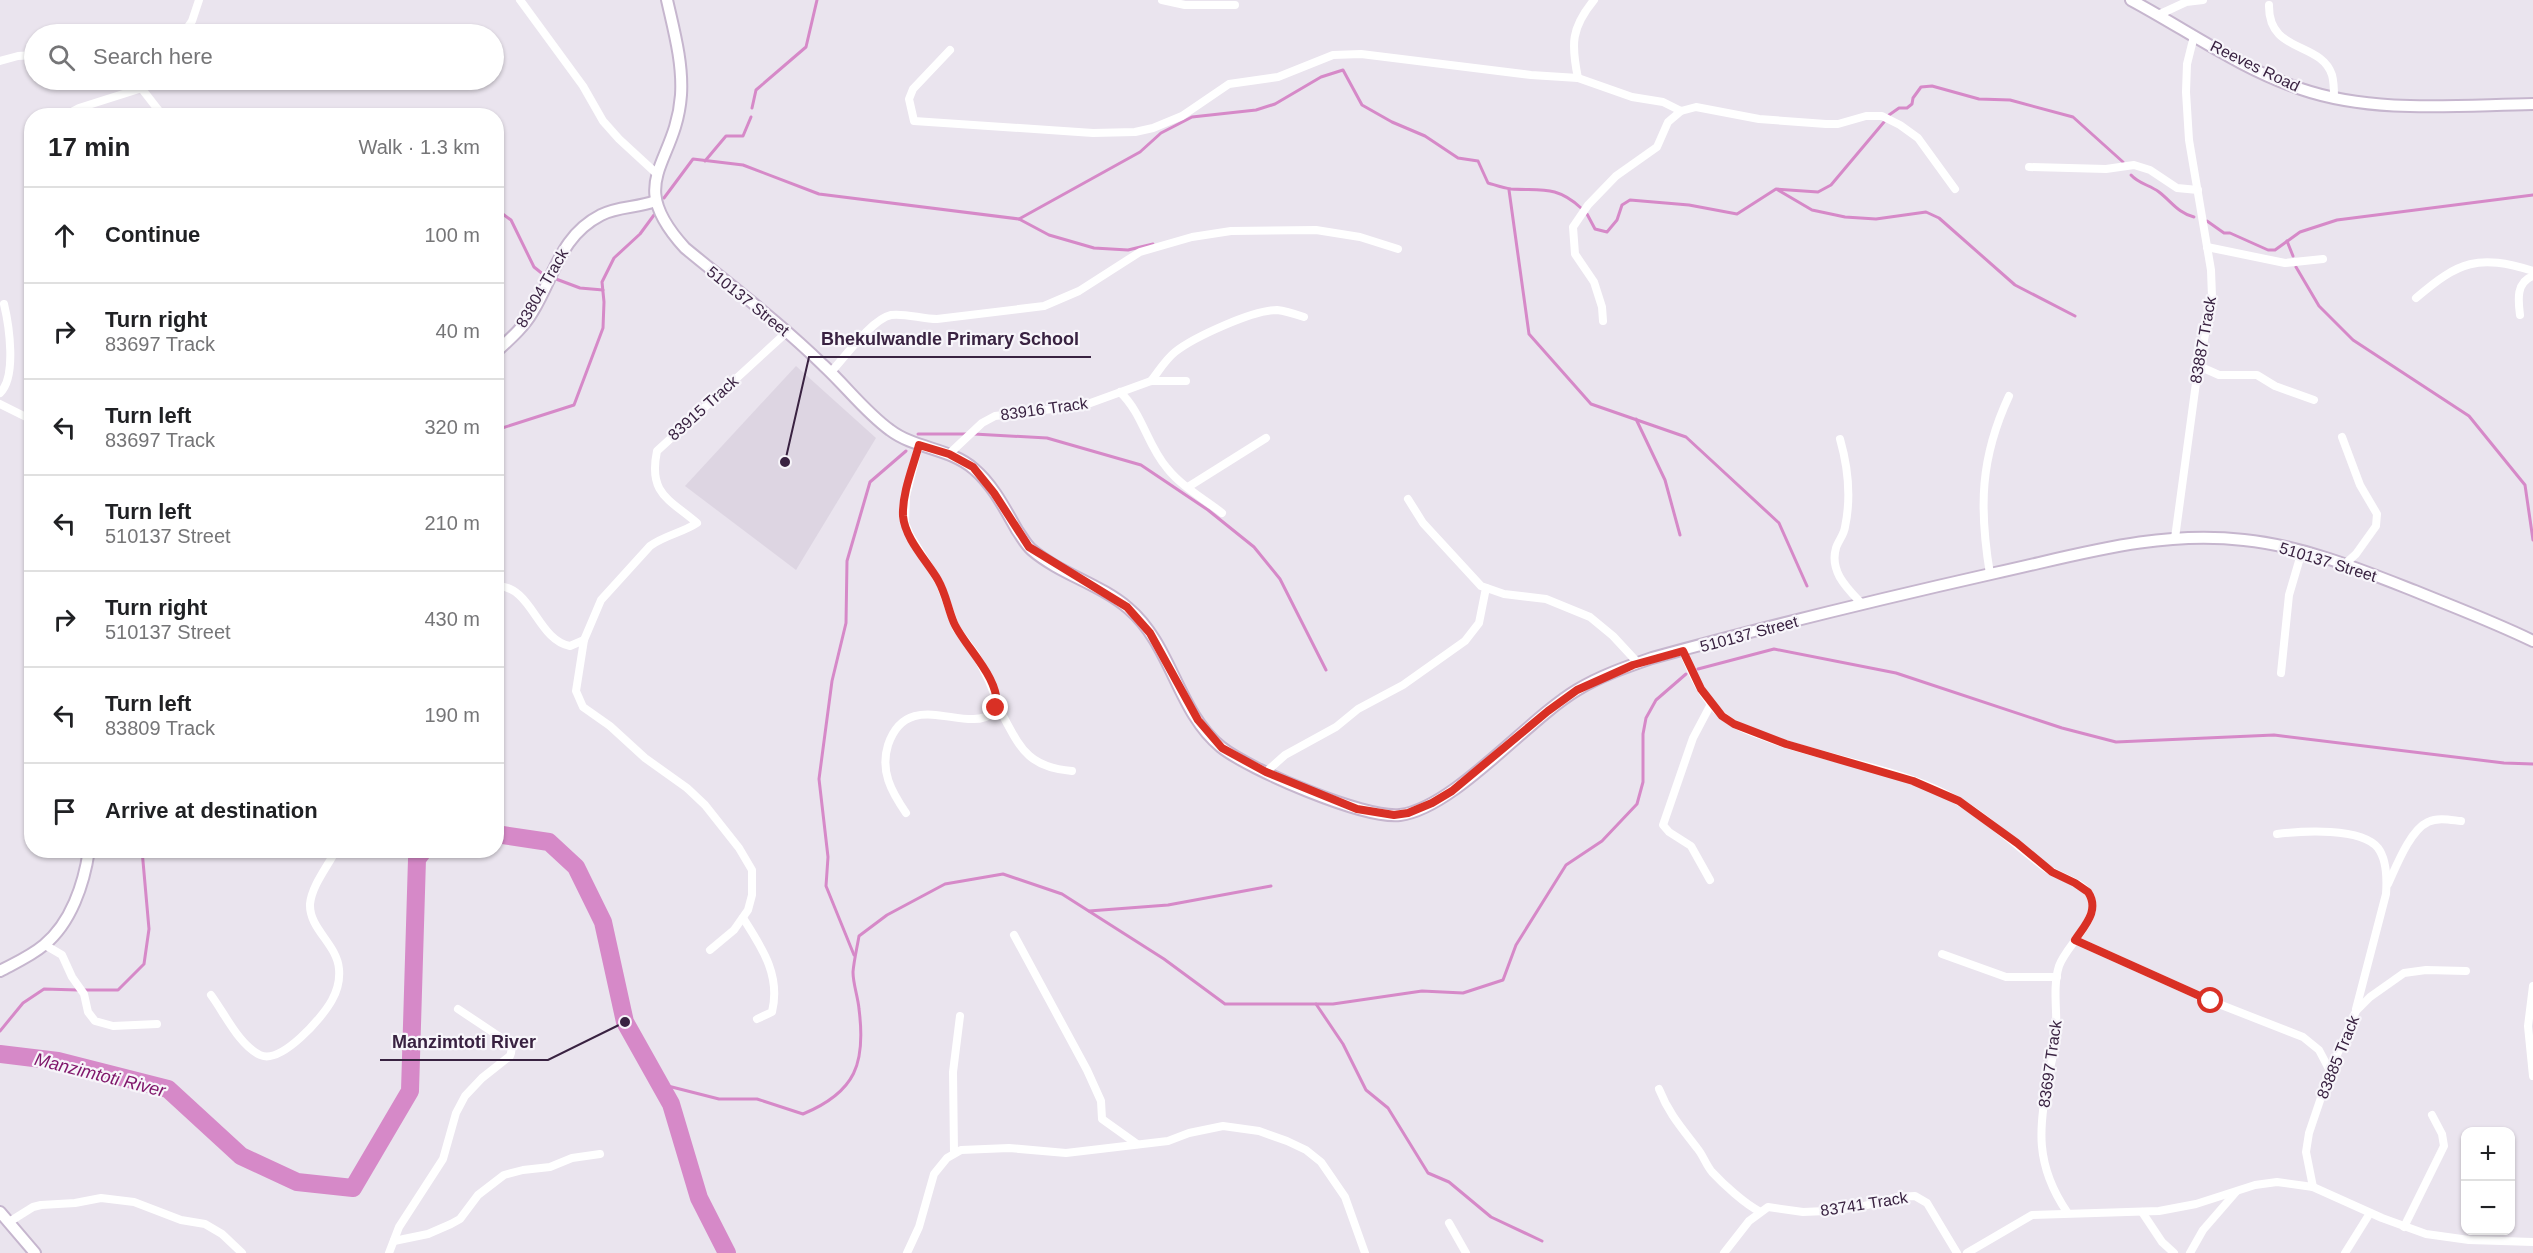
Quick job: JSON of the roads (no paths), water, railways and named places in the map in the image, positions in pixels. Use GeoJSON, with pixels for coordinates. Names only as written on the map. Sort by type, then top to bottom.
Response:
{"type":"FeatureCollection","features":[{"type":"Feature","properties":{"kind":"street"},"geometry":{"type":"LineString","coordinates":[[190,24],[199,0]]}},
{"type":"Feature","properties":{"kind":"street"},"geometry":{"type":"LineString","coordinates":[[520,0],[583,86],[603,121],[657,174]]}},
{"type":"Feature","properties":{"kind":"street","name":"510137 Street"},"geometry":{"type":"LineString","coordinates":[[667,0],[681,67],[681,96],[669,142],[657,174],[655,201],[659,215],[669,231],[685,248],[787,332],[888,429],[919,445],[949,454],[979,473],[1033,551],[1127,607],[1150,633],[1198,720],[1222,748],[1266,772],[1357,809],[1384,815],[1408,813],[1432,803],[1452,791],[1548,711],[1577,690],[1638,663],[1862,604],[2098,548],[2175,538],[2244,540],[2302,551],[2345,564],[2476,615],[2533,641]]}},
{"type":"Feature","properties":{"kind":"street"},"geometry":{"type":"LineString","coordinates":[[1162,0],[1185,5],[1235,5]]}},
{"type":"Feature","properties":{"kind":"street"},"geometry":{"type":"LineString","coordinates":[[1578,78],[1572,48],[1574,37],[1580,18],[1594,0]]}},
{"type":"Feature","properties":{"kind":"street","name":"Reeves Road"},"geometry":{"type":"LineString","coordinates":[[2131,0],[2274,79],[2334,98],[2393,105],[2533,104]]}},
{"type":"Feature","properties":{"kind":"street"},"geometry":{"type":"LineString","coordinates":[[2158,15],[2186,2],[2203,0]]}},
{"type":"Feature","properties":{"kind":"street"},"geometry":{"type":"LineString","coordinates":[[2269,5],[2272,27],[2293,46],[2320,59],[2328,67],[2332,75],[2334,98]]}},
{"type":"Feature","properties":{"kind":"street","name":"83887 Track"},"geometry":{"type":"LineString","coordinates":[[2175,538],[2196,382],[2201,367],[2212,297],[2211,270],[2189,140],[2187,64],[2194,36]]}},
{"type":"Feature","properties":{"kind":"street"},"geometry":{"type":"LineString","coordinates":[[950,50],[913,89],[909,99],[914,121],[1093,133],[1135,132],[1153,128],[1182,116],[1229,84],[1278,77],[1325,57],[1346,54],[1578,78],[1632,97],[1663,102],[1681,111]]}},
{"type":"Feature","properties":{"kind":"street"},"geometry":{"type":"LineString","coordinates":[[0,61],[24,56]]}},
{"type":"Feature","properties":{"kind":"street"},"geometry":{"type":"LineString","coordinates":[[79,108],[136,90]]}},
{"type":"Feature","properties":{"kind":"street"},"geometry":{"type":"LineString","coordinates":[[144,90],[157,108]]}},
{"type":"Feature","properties":{"kind":"street"},"geometry":{"type":"LineString","coordinates":[[1603,321],[1602,307],[1593,282],[1575,254],[1573,227],[1588,205],[1616,176],[1658,147],[1668,122],[1681,111],[1696,107],[1760,118],[1826,124],[1838,124],[1866,116],[1882,116],[1900,124],[1918,138],[1955,189]]}},
{"type":"Feature","properties":{"kind":"street"},"geometry":{"type":"LineString","coordinates":[[2028,167],[2106,169],[2134,165],[2150,170],[2177,188],[2198,190]]}},
{"type":"Feature","properties":{"kind":"street","name":"83804 Track"},"geometry":{"type":"LineString","coordinates":[[504,345],[524,326],[558,257],[577,234],[603,214],[655,201]]}},
{"type":"Feature","properties":{"kind":"street"},"geometry":{"type":"LineString","coordinates":[[831,372],[874,323],[885,317],[899,315],[937,319],[1044,306],[1079,291],[1140,252],[1192,237],[1231,231],[1316,230],[1360,237],[1398,249]]}},
{"type":"Feature","properties":{"kind":"street"},"geometry":{"type":"LineString","coordinates":[[2207,247],[2285,263],[2323,259]]}},
{"type":"Feature","properties":{"kind":"street"},"geometry":{"type":"LineString","coordinates":[[2416,298],[2449,271],[2481,261],[2503,262],[2533,271]]}},
{"type":"Feature","properties":{"kind":"street"},"geometry":{"type":"LineString","coordinates":[[2520,315],[2519,295],[2522,285],[2527,278],[2533,276]]}},
{"type":"Feature","properties":{"kind":"street"},"geometry":{"type":"LineString","coordinates":[[0,393],[7,385],[9,357],[8,323],[4,304]]}},
{"type":"Feature","properties":{"kind":"street"},"geometry":{"type":"LineString","coordinates":[[1151,381],[1166,361],[1182,347],[1238,320],[1275,310],[1304,317]]}},
{"type":"Feature","properties":{"kind":"street","name":"83915 Track"},"geometry":{"type":"LineString","coordinates":[[584,640],[601,600],[650,546],[659,539],[683,531],[697,523],[664,498],[659,490],[655,480],[657,451],[787,332]]}},
{"type":"Feature","properties":{"kind":"street"},"geometry":{"type":"LineString","coordinates":[[2201,367],[2219,375],[2257,375],[2276,386],[2314,400]]}},
{"type":"Feature","properties":{"kind":"street","name":"83916 Track"},"geometry":{"type":"LineString","coordinates":[[949,454],[982,423],[995,416],[1078,407],[1151,381],[1186,381]]}},
{"type":"Feature","properties":{"kind":"street"},"geometry":{"type":"LineString","coordinates":[[1120,392],[1139,415],[1155,452],[1167,470],[1221,513]]}},
{"type":"Feature","properties":{"kind":"street"},"geometry":{"type":"LineString","coordinates":[[1990,574],[1983,529],[1983,482],[1988,452],[2009,396]]}},
{"type":"Feature","properties":{"kind":"street"},"geometry":{"type":"LineString","coordinates":[[0,404],[24,416]]}},
{"type":"Feature","properties":{"kind":"street"},"geometry":{"type":"LineString","coordinates":[[2342,437],[2360,484],[2377,512],[2378,519],[2367,539],[2345,564]]}},
{"type":"Feature","properties":{"kind":"street"},"geometry":{"type":"LineString","coordinates":[[1188,487],[1266,438]]}},
{"type":"Feature","properties":{"kind":"street"},"geometry":{"type":"LineString","coordinates":[[1840,439],[1845,455],[1848,499],[1845,529],[1836,548],[1834,564],[1848,589],[1862,604]]}},
{"type":"Feature","properties":{"kind":"street"},"geometry":{"type":"LineString","coordinates":[[919,445],[906,496],[905,523],[910,535],[940,584],[956,628],[984,668],[997,705],[1023,750],[1033,760],[1052,770],[1072,771]]}},
{"type":"Feature","properties":{"kind":"street"},"geometry":{"type":"LineString","coordinates":[[1408,499],[1423,523],[1481,586],[1504,594],[1546,599],[1590,617],[1613,636],[1638,663]]}},
{"type":"Feature","properties":{"kind":"street"},"geometry":{"type":"LineString","coordinates":[[2281,673],[2289,595],[2302,551]]}},
{"type":"Feature","properties":{"kind":"street"},"geometry":{"type":"LineString","coordinates":[[504,587],[509,588],[522,599],[549,633],[560,642],[570,646],[584,640]]}},
{"type":"Feature","properties":{"kind":"street"},"geometry":{"type":"LineString","coordinates":[[1266,772],[1285,755],[1336,727],[1358,709],[1403,685],[1465,641],[1479,623],[1486,588]]}},
{"type":"Feature","properties":{"kind":"street"},"geometry":{"type":"LineString","coordinates":[[584,640],[576,682],[578,699],[583,708],[610,726],[645,758],[687,788],[705,806],[739,848],[753,870],[752,895],[743,918],[734,930],[710,950]]}},
{"type":"Feature","properties":{"kind":"street","name":"83697 Track"},"geometry":{"type":"LineString","coordinates":[[1683,651],[1691,672],[1711,704],[1727,719],[1786,744],[1913,781],[1969,806],[2041,865],[2088,892],[2091,897],[2092,912],[2063,958],[2057,977],[2055,1047],[2044,1101],[2041,1135],[2048,1179],[2067,1212]]}},
{"type":"Feature","properties":{"kind":"street"},"geometry":{"type":"LineString","coordinates":[[1710,880],[1691,846],[1669,832],[1663,825],[1693,738],[1711,704]]}},
{"type":"Feature","properties":{"kind":"street"},"geometry":{"type":"LineString","coordinates":[[906,813],[890,786],[884,758],[890,740],[900,725],[919,715],[932,714],[983,719],[993,713],[997,705]]}},
{"type":"Feature","properties":{"kind":"street"},"geometry":{"type":"LineString","coordinates":[[2356,1011],[2387,886],[2409,843],[2422,825],[2435,820],[2462,821]]}},
{"type":"Feature","properties":{"kind":"street"},"geometry":{"type":"LineString","coordinates":[[2277,834],[2300,831],[2330,832],[2366,840],[2374,845],[2382,856],[2387,886]]}},
{"type":"Feature","properties":{"kind":"street"},"geometry":{"type":"LineString","coordinates":[[0,971],[31,955],[45,945],[59,929],[75,901],[88,858]]}},
{"type":"Feature","properties":{"kind":"street"},"geometry":{"type":"LineString","coordinates":[[211,995],[241,1038],[258,1054],[266,1057],[286,1051],[322,1014],[332,1001],[339,971],[337,957],[312,916],[310,906],[311,897],[332,858]]}},
{"type":"Feature","properties":{"kind":"street"},"geometry":{"type":"LineString","coordinates":[[743,918],[766,955],[773,974],[772,1012],[757,1019]]}},
{"type":"Feature","properties":{"kind":"street"},"geometry":{"type":"LineString","coordinates":[[1014,935],[1087,1070],[1101,1101],[1102,1119],[1137,1144]]}},
{"type":"Feature","properties":{"kind":"street"},"geometry":{"type":"LineString","coordinates":[[2075,940],[2211,1001],[2303,1037],[2319,1050],[2330,1071]]}},
{"type":"Feature","properties":{"kind":"street"},"geometry":{"type":"LineString","coordinates":[[45,945],[62,955],[72,978],[84,994],[88,1012],[95,1021],[113,1026],[157,1024]]}},
{"type":"Feature","properties":{"kind":"street"},"geometry":{"type":"LineString","coordinates":[[1942,954],[2006,977],[2057,977]]}},
{"type":"Feature","properties":{"kind":"street","name":"83885 Track"},"geometry":{"type":"LineString","coordinates":[[2313,1187],[2306,1152],[2310,1133],[2330,1071],[2356,1011],[2370,997],[2404,974],[2426,970],[2466,971]]}},
{"type":"Feature","properties":{"kind":"street"},"geometry":{"type":"LineString","coordinates":[[2533,986],[2528,1026],[2533,1076]]}},
{"type":"Feature","properties":{"kind":"street"},"geometry":{"type":"LineString","coordinates":[[389,1253],[399,1227],[443,1159],[456,1113],[465,1096],[512,1052],[511,1046],[506,1041],[458,1009]]}},
{"type":"Feature","properties":{"kind":"street"},"geometry":{"type":"LineString","coordinates":[[954,1153],[953,1072],[960,1016]]}},
{"type":"Feature","properties":{"kind":"street"},"geometry":{"type":"LineString","coordinates":[[1659,1089],[1671,1116],[1702,1155],[1712,1172],[1746,1204],[1759,1211],[1724,1253]]}},
{"type":"Feature","properties":{"kind":"street"},"geometry":{"type":"LineString","coordinates":[[2404,1227],[2444,1146],[2442,1134],[2432,1115]]}},
{"type":"Feature","properties":{"kind":"street"},"geometry":{"type":"LineString","coordinates":[[908,1253],[919,1227],[934,1174],[954,1153],[987,1148],[1066,1152],[1168,1141],[1212,1127],[1239,1127],[1287,1141],[1315,1157],[1327,1169],[1345,1197],[1365,1253]]}},
{"type":"Feature","properties":{"kind":"street"},"geometry":{"type":"LineString","coordinates":[[394,1241],[428,1234],[451,1224],[460,1218],[478,1195],[504,1175],[550,1167],[572,1158],[600,1154]]}},
{"type":"Feature","properties":{"kind":"street"},"geometry":{"type":"LineString","coordinates":[[1967,1253],[1978,1250],[2028,1216],[2067,1212],[2142,1212],[2196,1204],[2254,1185],[2277,1182],[2313,1187],[2404,1227],[2456,1239],[2533,1242]]}},
{"type":"Feature","properties":{"kind":"street"},"geometry":{"type":"LineString","coordinates":[[2190,1253],[2203,1230],[2237,1191]]}},
{"type":"Feature","properties":{"kind":"street","name":"83741 Track"},"geometry":{"type":"LineString","coordinates":[[1759,1211],[1768,1207],[1803,1212],[1860,1207],[1890,1198],[1912,1195],[1927,1203],[1957,1253]]}},
{"type":"Feature","properties":{"kind":"street"},"geometry":{"type":"LineString","coordinates":[[9,1222],[33,1207],[41,1205],[113,1199],[135,1202],[181,1220],[205,1224],[222,1234],[242,1253]]}},
{"type":"Feature","properties":{"kind":"street"},"geometry":{"type":"LineString","coordinates":[[0,1212],[35,1253]]}},
{"type":"Feature","properties":{"kind":"street"},"geometry":{"type":"LineString","coordinates":[[2142,1212],[2162,1242],[2174,1253]]}},
{"type":"Feature","properties":{"kind":"street"},"geometry":{"type":"LineString","coordinates":[[2345,1253],[2370,1213]]}},
{"type":"Feature","properties":{"kind":"street"},"geometry":{"type":"LineString","coordinates":[[1449,1224],[1466,1253]]}},
{"type":"Feature","properties":{"kind":"waterway"},"geometry":{"type":"LineString","coordinates":[[752,108],[756,90],[806,47],[817,0]]}},
{"type":"Feature","properties":{"kind":"waterway"},"geometry":{"type":"LineString","coordinates":[[1019,219],[1140,152],[1161,133],[1192,117],[1256,110],[1275,104],[1321,77],[1343,70],[1362,105],[1392,122],[1425,136],[1458,158],[1478,161],[1488,183],[1511,189],[1556,192],[1581,208]]}},
{"type":"Feature","properties":{"kind":"waterway"},"geometry":{"type":"LineString","coordinates":[[1889,115],[1899,108],[1907,108],[1912,104],[1913,98],[1921,87],[1932,86],[1979,99],[2010,100],[2073,117],[2123,162]]}},
{"type":"Feature","properties":{"kind":"waterway"},"geometry":{"type":"LineString","coordinates":[[705,161],[726,136],[743,136],[751,117]]}},
{"type":"Feature","properties":{"kind":"waterway"},"geometry":{"type":"LineString","coordinates":[[1587,214],[1595,229],[1607,232],[1617,220],[1622,205],[1630,200],[1689,205],[1737,214],[1776,189],[1818,192],[1831,185],[1884,122]]}},
{"type":"Feature","properties":{"kind":"waterway"},"geometry":{"type":"LineString","coordinates":[[664,198],[693,159],[743,165],[819,194],[1019,219],[1049,235],[1094,248],[1128,250],[1153,244]]}},
{"type":"Feature","properties":{"kind":"waterway"},"geometry":{"type":"LineString","coordinates":[[2131,175],[2159,192],[2179,210],[2194,217]]}},
{"type":"Feature","properties":{"kind":"waterway"},"geometry":{"type":"LineString","coordinates":[[1509,190],[1529,334],[1591,404],[1686,437],[1779,523],[1807,586]]}},
{"type":"Feature","properties":{"kind":"waterway"},"geometry":{"type":"LineString","coordinates":[[1778,190],[1812,210],[1845,217],[1876,219],[1926,212],[1939,218],[2015,285],[2075,316]]}},
{"type":"Feature","properties":{"kind":"waterway"},"geometry":{"type":"LineString","coordinates":[[2207,221],[2224,233],[2230,233],[2268,250],[2275,250],[2300,232],[2337,220],[2533,195]]}},
{"type":"Feature","properties":{"kind":"waterway"},"geometry":{"type":"LineString","coordinates":[[504,215],[511,220],[534,267],[544,275]]}},
{"type":"Feature","properties":{"kind":"waterway"},"geometry":{"type":"LineString","coordinates":[[504,427],[574,405],[603,328],[602,282],[614,258],[640,234],[654,215]]}},
{"type":"Feature","properties":{"kind":"waterway"},"geometry":{"type":"LineString","coordinates":[[2287,241],[2293,256]]}},
{"type":"Feature","properties":{"kind":"waterway"},"geometry":{"type":"LineString","coordinates":[[2296,267],[2319,306],[2353,340],[2469,416],[2525,485],[2533,540]]}},
{"type":"Feature","properties":{"kind":"waterway"},"geometry":{"type":"LineString","coordinates":[[556,279],[580,288],[603,290]]}},
{"type":"Feature","properties":{"kind":"waterway"},"geometry":{"type":"LineString","coordinates":[[1636,419],[1665,480],[1680,535]]}},
{"type":"Feature","properties":{"kind":"waterway"},"geometry":{"type":"LineString","coordinates":[[918,434],[967,434]]}},
{"type":"Feature","properties":{"kind":"waterway"},"geometry":{"type":"LineString","coordinates":[[974,434],[1047,438],[1141,465],[1208,510],[1254,547],[1280,579],[1326,670]]}},
{"type":"Feature","properties":{"kind":"waterway"},"geometry":{"type":"LineString","coordinates":[[854,955],[826,886],[828,857],[819,779],[832,681],[846,623],[847,561],[870,482],[906,451]]}},
{"type":"Feature","properties":{"kind":"waterway"},"geometry":{"type":"LineString","coordinates":[[1698,669],[1774,649],[1896,673],[2062,728],[2116,742],[2274,735],[2504,763],[2533,764]]}},
{"type":"Feature","properties":{"kind":"waterway"},"geometry":{"type":"LineString","coordinates":[[660,1084],[719,1099],[757,1099],[803,1114],[821,1105],[846,1085],[854,1074],[858,1060],[861,1028],[853,972],[859,936],[887,915],[945,884],[1003,874],[1062,894],[1164,959],[1225,1004],[1333,1004],[1422,991],[1463,993],[1503,980],[1516,945],[1566,865],[1602,841],[1637,804],[1643,782],[1643,734],[1646,718],[1656,700],[1686,674]]}},
{"type":"Feature","properties":{"kind":"waterway","name":"Manzimtoti River"},"geometry":{"type":"LineString","coordinates":[[504,835],[549,842],[576,867],[603,922],[625,1022],[671,1104],[699,1198],[727,1253]]}},
{"type":"Feature","properties":{"kind":"waterway"},"geometry":{"type":"LineString","coordinates":[[84,990],[118,990],[144,964],[149,929],[143,858]]}},
{"type":"Feature","properties":{"kind":"waterway","name":"Manzimtoti River"},"geometry":{"type":"LineString","coordinates":[[0,1054],[58,1061],[168,1089],[241,1156],[297,1182],[353,1188],[410,1091],[418,858]]}},
{"type":"Feature","properties":{"kind":"waterway"},"geometry":{"type":"LineString","coordinates":[[1089,911],[1168,905],[1271,886]]}},
{"type":"Feature","properties":{"kind":"waterway"},"geometry":{"type":"LineString","coordinates":[[0,1031],[23,1003],[44,989],[78,990]]}},
{"type":"Feature","properties":{"kind":"waterway"},"geometry":{"type":"LineString","coordinates":[[1316,1004],[1343,1044],[1366,1090],[1388,1108],[1428,1173],[1449,1182],[1491,1217],[1542,1241]]}},
{"type":"Feature","properties":{"kind":"place","name":"Bhekulwandle Primary School"},"geometry":{"type":"Point","coordinates":[785,462]}},
{"type":"Feature","properties":{"kind":"place","name":"Manzimtoti River"},"geometry":{"type":"Point","coordinates":[625,1022]}}]}
